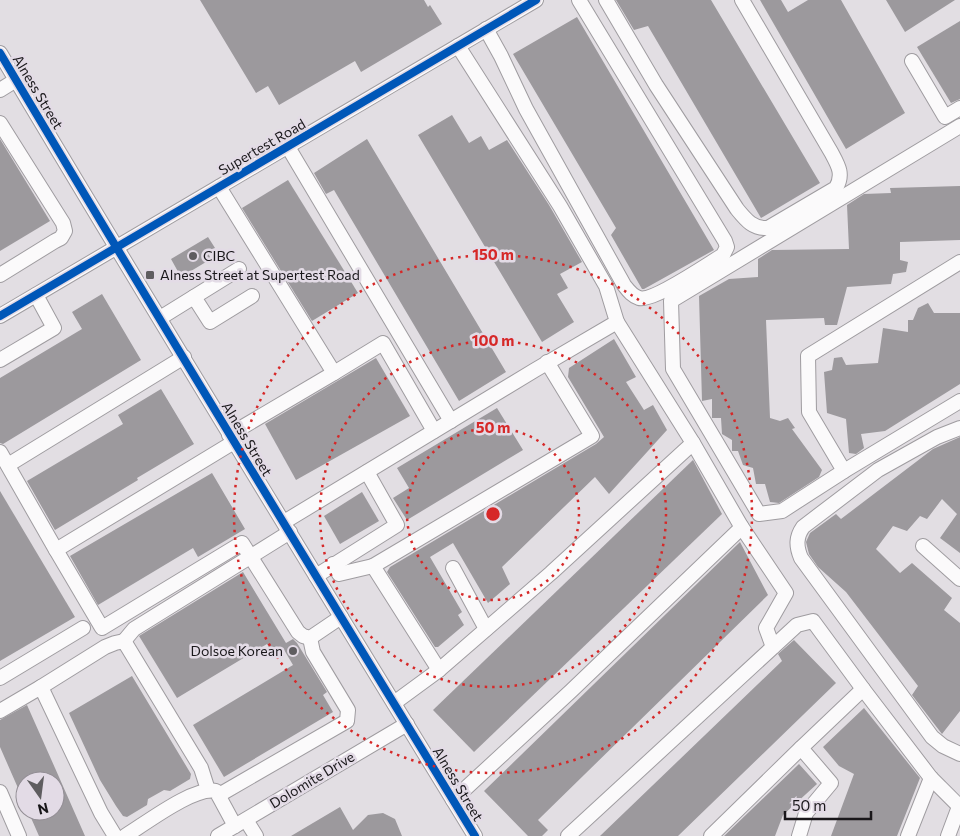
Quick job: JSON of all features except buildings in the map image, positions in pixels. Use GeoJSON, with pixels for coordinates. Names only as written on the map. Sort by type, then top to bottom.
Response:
{"type":"FeatureCollection","features":[{"type":"Feature","properties":{"kind":"street","name":"Supertest Road"},"geometry":{"type":"LineString","coordinates":[[0,316],[536,0]]}},
{"type":"Feature","properties":{"kind":"street"},"geometry":{"type":"LineString","coordinates":[[486,29],[526,109],[624,285],[631,294],[639,298],[653,297],[723,255],[727,247],[579,0]]}},
{"type":"Feature","properties":{"kind":"street"},"geometry":{"type":"LineString","coordinates":[[606,0],[656,85],[737,209],[750,224],[760,229],[768,228],[836,188],[840,180],[840,171],[831,152],[742,0]]}},
{"type":"Feature","properties":{"kind":"street"},"geometry":{"type":"LineString","coordinates":[[458,46],[565,214],[606,286],[617,322],[693,443],[741,526],[786,593],[766,628],[773,647]]}},
{"type":"Feature","properties":{"kind":"street","name":"Alness Street"},"geometry":{"type":"LineString","coordinates":[[0,53],[116,249],[184,357],[475,836]]}},
{"type":"Feature","properties":{"kind":"street"},"geometry":{"type":"LineString","coordinates":[[912,61],[945,117],[960,108]]}},
{"type":"Feature","properties":{"kind":"street"},"geometry":{"type":"LineString","coordinates":[[0,90],[16,80]]}},
{"type":"Feature","properties":{"kind":"street"},"geometry":{"type":"LineString","coordinates":[[0,123],[63,223],[65,231],[61,238],[0,276]]}},
{"type":"Feature","properties":{"kind":"street"},"geometry":{"type":"LineString","coordinates":[[960,126],[671,301],[673,369],[760,514],[782,511],[960,401]]}},
{"type":"Feature","properties":{"kind":"street"},"geometry":{"type":"LineString","coordinates":[[288,146],[451,421]]}},
{"type":"Feature","properties":{"kind":"street"},"geometry":{"type":"LineString","coordinates":[[219,186],[334,373]]}},
{"type":"Feature","properties":{"kind":"street"},"geometry":{"type":"LineString","coordinates":[[844,471],[809,412],[808,356],[960,262]]}},
{"type":"Feature","properties":{"kind":"street"},"geometry":{"type":"LineString","coordinates":[[160,318],[239,269]]}},
{"type":"Feature","properties":{"kind":"street"},"geometry":{"type":"LineString","coordinates":[[0,360],[54,328],[36,295]]}},
{"type":"Feature","properties":{"kind":"street"},"geometry":{"type":"LineString","coordinates":[[194,297],[210,322],[252,296]]}},
{"type":"Feature","properties":{"kind":"street"},"geometry":{"type":"LineString","coordinates":[[0,711],[105,647],[115,642],[124,641],[134,629],[250,557],[287,527],[367,472],[547,362],[617,322]]}},
{"type":"Feature","properties":{"kind":"street"},"geometry":{"type":"LineString","coordinates":[[56,550],[383,343],[434,431]]}},
{"type":"Feature","properties":{"kind":"street"},"geometry":{"type":"LineString","coordinates":[[8,465],[184,357]]}},
{"type":"Feature","properties":{"kind":"street"},"geometry":{"type":"LineString","coordinates":[[333,564],[339,574],[373,566],[592,436],[547,362]]}},
{"type":"Feature","properties":{"kind":"street"},"geometry":{"type":"LineString","coordinates":[[960,428],[937,437],[878,470],[803,527],[798,534],[797,542],[801,558],[932,737],[943,746],[960,754]]}},
{"type":"Feature","properties":{"kind":"street"},"geometry":{"type":"LineString","coordinates":[[394,703],[439,670],[551,573],[693,443]]}},
{"type":"Feature","properties":{"kind":"street"},"geometry":{"type":"LineString","coordinates":[[0,452],[102,628],[242,543],[298,632],[310,638]]}},
{"type":"Feature","properties":{"kind":"street"},"geometry":{"type":"LineString","coordinates":[[316,576],[397,524],[367,472]]}},
{"type":"Feature","properties":{"kind":"street"},"geometry":{"type":"LineString","coordinates":[[453,800],[571,691],[741,526]]}},
{"type":"Feature","properties":{"kind":"street"},"geometry":{"type":"LineString","coordinates":[[922,546],[960,579]]}},
{"type":"Feature","properties":{"kind":"street"},"geometry":{"type":"LineString","coordinates":[[373,566],[439,670]]}},
{"type":"Feature","properties":{"kind":"street"},"geometry":{"type":"LineString","coordinates":[[453,568],[486,629]]}},
{"type":"Feature","properties":{"kind":"street"},"geometry":{"type":"LineString","coordinates":[[310,638],[341,617]]}},
{"type":"Feature","properties":{"kind":"street"},"geometry":{"type":"LineString","coordinates":[[568,836],[797,625],[812,621],[931,778],[960,805],[948,836]]}},
{"type":"Feature","properties":{"kind":"street"},"geometry":{"type":"LineString","coordinates":[[0,678],[83,628]]}},
{"type":"Feature","properties":{"kind":"street"},"geometry":{"type":"LineString","coordinates":[[125,836],[190,795],[214,793],[347,721],[348,710],[313,652],[310,638]]}},
{"type":"Feature","properties":{"kind":"street"},"geometry":{"type":"LineString","coordinates":[[124,641],[201,768],[214,793],[240,823],[256,836]]}},
{"type":"Feature","properties":{"kind":"street"},"geometry":{"type":"LineString","coordinates":[[41,687],[101,813],[115,836]]}},
{"type":"Feature","properties":{"kind":"street"},"geometry":{"type":"LineString","coordinates":[[711,836],[863,689]]}},
{"type":"Feature","properties":{"kind":"street","name":"Dolomite Drive"},"geometry":{"type":"LineString","coordinates":[[218,836],[407,724]]}},
{"type":"Feature","properties":{"kind":"street"},"geometry":{"type":"LineString","coordinates":[[799,836],[806,813],[832,784],[801,748]]}},
{"type":"Feature","properties":{"kind":"street"},"geometry":{"type":"LineString","coordinates":[[908,836],[931,778]]}},
{"type":"Feature","properties":{"kind":"street"},"geometry":{"type":"LineString","coordinates":[[0,792],[19,836]]}},
{"type":"Feature","properties":{"kind":"cycle path"},"geometry":{"type":"LineString","coordinates":[[0,316],[536,0]]}},
{"type":"Feature","properties":{"kind":"cycle path"},"geometry":{"type":"LineString","coordinates":[[0,53],[177,348],[475,836]]}},
{"type":"Feature","properties":{"kind":"place","name":"CIBC"},"geometry":{"type":"Point","coordinates":[193,256]}},
{"type":"Feature","properties":{"kind":"place","name":"Alness Street at Supertest Road"},"geometry":{"type":"Point","coordinates":[150,275]}},
{"type":"Feature","properties":{"kind":"place","name":"Dolsoe Korean"},"geometry":{"type":"Point","coordinates":[293,651]}}]}
